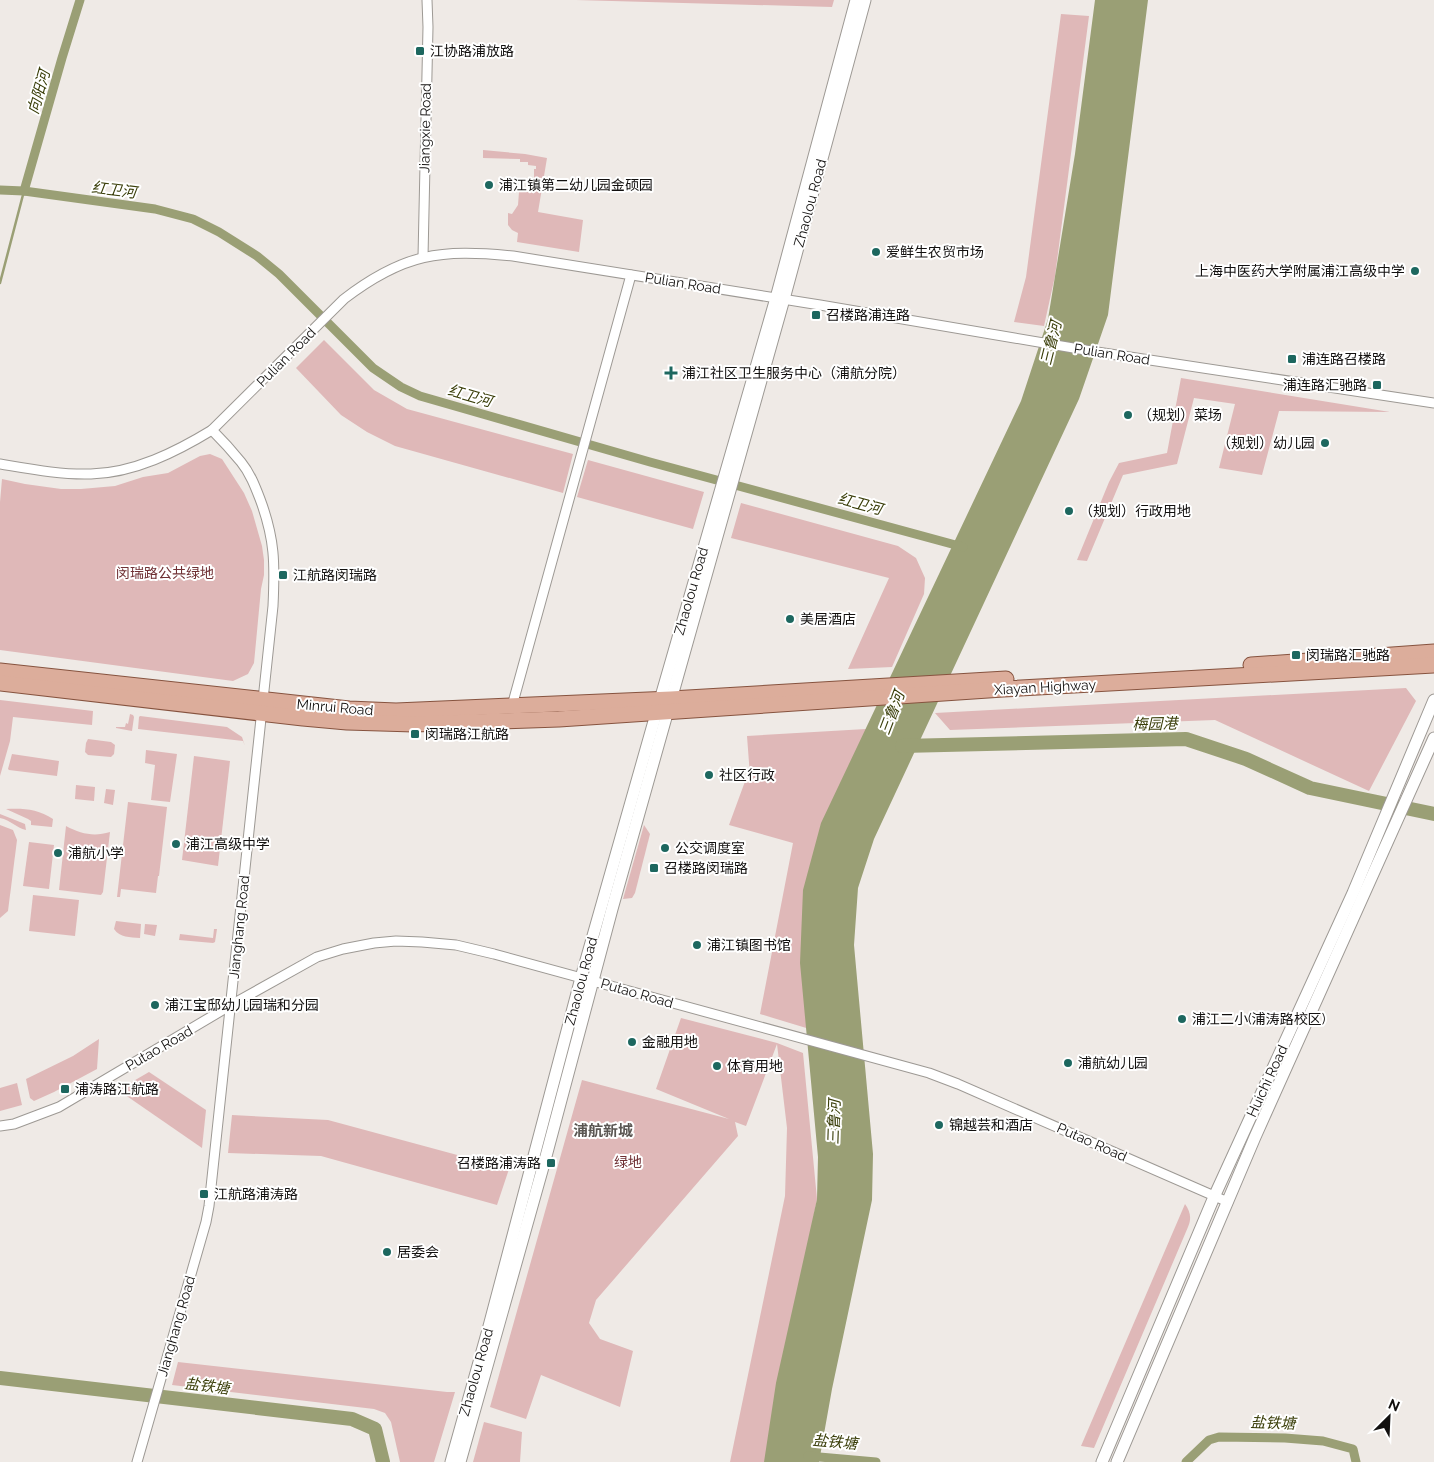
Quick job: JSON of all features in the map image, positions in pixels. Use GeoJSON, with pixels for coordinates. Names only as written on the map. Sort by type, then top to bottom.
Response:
{"type":"FeatureCollection","features":[{"type":"Feature","properties":{"kind":"main road","name":"Xiayan Highway"},"geometry":{"type":"LineString","coordinates":[[946,688],[1434,652]]}},
{"type":"Feature","properties":{"kind":"main road","name":"Xiayan Highway"},"geometry":{"type":"LineString","coordinates":[[664,706],[946,688],[1434,665]]}},
{"type":"Feature","properties":{"kind":"main road","name":"Minrui Road"},"geometry":{"type":"LineString","coordinates":[[0,671],[262,707],[347,722],[414,724],[559,719],[664,706]]}},
{"type":"Feature","properties":{"kind":"main road","name":"Minrui Road"},"geometry":{"type":"LineString","coordinates":[[0,683],[262,707],[396,711],[512,706],[664,706]]}},
{"type":"Feature","properties":{"kind":"street","name":"Jiangxie Road"},"geometry":{"type":"LineString","coordinates":[[423,257],[427,0]]}},
{"type":"Feature","properties":{"kind":"street","name":"Zhaolou Road"},"geometry":{"type":"LineString","coordinates":[[780,299],[856,0]]}},
{"type":"Feature","properties":{"kind":"street","name":"Zhaolou Road"},"geometry":{"type":"LineString","coordinates":[[451,1462],[865,0]]}},
{"type":"Feature","properties":{"kind":"street","name":"Pulian Road"},"geometry":{"type":"LineString","coordinates":[[1,464],[77,474],[93,474],[111,472],[148,463],[212,430],[337,306],[365,283],[383,272],[423,257],[448,253],[513,256],[1097,352],[1434,403]]}},
{"type":"Feature","properties":{"kind":"street"},"geometry":{"type":"LineString","coordinates":[[512,706],[631,275]]}},
{"type":"Feature","properties":{"kind":"street","name":"Jianghang Road"},"geometry":{"type":"LineString","coordinates":[[137,1462],[209,1206],[273,606],[273,542],[268,519],[254,482],[242,462],[212,430]]}},
{"type":"Feature","properties":{"kind":"street","name":"Huichi Road"},"geometry":{"type":"LineString","coordinates":[[1104,1460],[1214,1197],[1353,893],[1434,700]]}},
{"type":"Feature","properties":{"kind":"street","name":"Huichi Road"},"geometry":{"type":"LineString","coordinates":[[1117,1461],[1255,1137],[1434,738]]}},
{"type":"Feature","properties":{"kind":"street","name":"Putao Road"},"geometry":{"type":"LineString","coordinates":[[0,1126],[14,1124],[59,1107],[231,1005],[317,958],[343,949],[374,943],[396,941],[422,942],[456,945],[494,954],[929,1073],[1228,1202]]}},
{"type":"Feature","properties":{"kind":"street","name":"Zhaolou Road"},"geometry":{"type":"LineString","coordinates":[[460,1462],[545,1160],[587,979]]}},
{"type":"Feature","properties":{"kind":"green space"},"geometry":{"type":"Polygon","coordinates":[[[576,0],[834,0],[832,7],[576,0]]]}},
{"type":"Feature","properties":{"kind":"green space"},"geometry":{"type":"Polygon","coordinates":[[[1061,14],[1089,16],[1055,276],[1044,326],[1014,322],[1026,277],[1061,14]]]}},
{"type":"Feature","properties":{"kind":"green space"},"geometry":{"type":"Polygon","coordinates":[[[483,150],[547,158],[538,212],[583,220],[579,252],[517,242],[518,233],[508,225],[508,213],[512,214],[518,205],[519,192],[534,192],[534,169],[536,169],[536,166],[528,165],[528,162],[520,162],[520,159],[483,158],[483,150]]]}},
{"type":"Feature","properties":{"kind":"green space"},"geometry":{"type":"Polygon","coordinates":[[[324,340],[374,390],[407,409],[573,454],[563,493],[395,446],[367,432],[341,415],[296,368],[324,340]]]}},
{"type":"Feature","properties":{"kind":"green space"},"geometry":{"type":"Polygon","coordinates":[[[1181,378],[1390,412],[1279,411],[1262,475],[1219,468],[1235,404],[1194,398],[1177,464],[1123,475],[1087,561],[1077,560],[1109,482],[1119,463],[1167,453],[1181,378]]]}},
{"type":"Feature","properties":{"kind":"green space","name":"闵瑞路公共绿地"},"geometry":{"type":"Polygon","coordinates":[[[210,454],[222,459],[244,493],[252,511],[262,546],[264,575],[254,663],[248,674],[233,681],[0,650],[0,502],[2,479],[61,489],[115,486],[143,477],[168,473],[200,456],[210,454]]]}},
{"type":"Feature","properties":{"kind":"green space"},"geometry":{"type":"Polygon","coordinates":[[[588,460],[704,492],[693,529],[577,497],[588,460]]]}},
{"type":"Feature","properties":{"kind":"green space"},"geometry":{"type":"Polygon","coordinates":[[[741,503],[898,546],[916,558],[925,578],[924,594],[892,667],[848,669],[889,578],[731,538],[741,503]]]}},
{"type":"Feature","properties":{"kind":"green space"},"geometry":{"type":"Polygon","coordinates":[[[1406,688],[1416,701],[1369,791],[1215,720],[950,730],[935,713],[1406,688]]]}},
{"type":"Feature","properties":{"kind":"green space"},"geometry":{"type":"Polygon","coordinates":[[[0,700],[93,711],[92,725],[13,717],[10,741],[0,776],[0,700]]]}},
{"type":"Feature","properties":{"kind":"green space"},"geometry":{"type":"Polygon","coordinates":[[[130,714],[134,717],[132,731],[116,728],[125,727],[126,723],[128,724],[130,714]]]}},
{"type":"Feature","properties":{"kind":"green space"},"geometry":{"type":"Polygon","coordinates":[[[140,716],[227,727],[242,737],[245,746],[243,741],[138,729],[140,716]]]}},
{"type":"Feature","properties":{"kind":"green space"},"geometry":{"type":"Polygon","coordinates":[[[866,729],[836,1037],[760,1014],[793,843],[729,825],[747,776],[750,776],[747,736],[866,729]]]}},
{"type":"Feature","properties":{"kind":"green space"},"geometry":{"type":"Polygon","coordinates":[[[88,739],[111,742],[115,745],[114,754],[111,757],[88,755],[85,752],[88,739]]]}},
{"type":"Feature","properties":{"kind":"green space"},"geometry":{"type":"Polygon","coordinates":[[[146,750],[177,754],[170,802],[151,800],[155,765],[145,763],[146,750]]]}},
{"type":"Feature","properties":{"kind":"green space"},"geometry":{"type":"Polygon","coordinates":[[[12,754],[59,761],[57,776],[9,770],[12,754]]]}},
{"type":"Feature","properties":{"kind":"green space"},"geometry":{"type":"Polygon","coordinates":[[[194,756],[230,761],[218,866],[182,860],[194,756]]]}},
{"type":"Feature","properties":{"kind":"green space"},"geometry":{"type":"Polygon","coordinates":[[[76,785],[95,787],[94,801],[75,799],[76,785]]]}},
{"type":"Feature","properties":{"kind":"green space"},"geometry":{"type":"Polygon","coordinates":[[[106,789],[115,790],[113,805],[104,803],[106,789]]]}},
{"type":"Feature","properties":{"kind":"green space"},"geometry":{"type":"Polygon","coordinates":[[[128,802],[167,807],[156,893],[121,889],[120,897],[117,897],[128,802]]]}},
{"type":"Feature","properties":{"kind":"green space"},"geometry":{"type":"Polygon","coordinates":[[[6,809],[24,809],[42,813],[53,819],[52,827],[31,825],[31,821],[28,819],[6,809]]]}},
{"type":"Feature","properties":{"kind":"green space"},"geometry":{"type":"Polygon","coordinates":[[[0,814],[25,824],[26,830],[0,818],[0,814]]]}},
{"type":"Feature","properties":{"kind":"green space"},"geometry":{"type":"Polygon","coordinates":[[[0,825],[13,830],[17,840],[8,911],[0,918],[0,825]]]}},
{"type":"Feature","properties":{"kind":"green space"},"geometry":{"type":"Polygon","coordinates":[[[644,825],[650,834],[635,893],[632,898],[623,899],[644,825]]]}},
{"type":"Feature","properties":{"kind":"green space"},"geometry":{"type":"Polygon","coordinates":[[[66,826],[88,834],[110,832],[103,892],[101,895],[59,890],[66,826]]]}},
{"type":"Feature","properties":{"kind":"green space"},"geometry":{"type":"Polygon","coordinates":[[[29,842],[54,845],[49,889],[23,886],[29,842]]]}},
{"type":"Feature","properties":{"kind":"green space"},"geometry":{"type":"Polygon","coordinates":[[[33,895],[79,900],[75,936],[29,931],[33,895]]]}},
{"type":"Feature","properties":{"kind":"green space"},"geometry":{"type":"Polygon","coordinates":[[[116,921],[141,924],[140,938],[116,932],[114,929],[116,921]]]}},
{"type":"Feature","properties":{"kind":"green space"},"geometry":{"type":"Polygon","coordinates":[[[145,924],[157,925],[155,936],[144,934],[145,924]]]}},
{"type":"Feature","properties":{"kind":"green space"},"geometry":{"type":"Polygon","coordinates":[[[214,929],[217,929],[215,942],[213,943],[179,940],[180,934],[213,938],[214,929]]]}},
{"type":"Feature","properties":{"kind":"green space","name":"绿地"},"geometry":{"type":"Polygon","coordinates":[[[681,1018],[777,1043],[803,1053],[817,1199],[766,1462],[730,1462],[785,1196],[787,1128],[777,1044],[746,1126],[735,1122],[738,1136],[596,1300],[589,1323],[600,1339],[633,1351],[620,1407],[541,1375],[526,1419],[490,1407],[582,1080],[729,1119],[656,1089],[681,1018]]]}},
{"type":"Feature","properties":{"kind":"green space"},"geometry":{"type":"Polygon","coordinates":[[[99,1039],[97,1069],[34,1101],[30,1098],[26,1079],[73,1056],[99,1039]]]}},
{"type":"Feature","properties":{"kind":"green space"},"geometry":{"type":"Polygon","coordinates":[[[149,1072],[206,1110],[202,1148],[118,1090],[149,1072]]]}},
{"type":"Feature","properties":{"kind":"green space"},"geometry":{"type":"Polygon","coordinates":[[[17,1083],[22,1105],[0,1111],[0,1088],[17,1083]]]}},
{"type":"Feature","properties":{"kind":"green space"},"geometry":{"type":"Polygon","coordinates":[[[232,1115],[328,1120],[509,1169],[497,1205],[321,1156],[228,1153],[232,1115]]]}},
{"type":"Feature","properties":{"kind":"green space"},"geometry":{"type":"Polygon","coordinates":[[[1185,1204],[1190,1215],[1188,1227],[1094,1448],[1081,1446],[1185,1204]]]}},
{"type":"Feature","properties":{"kind":"green space"},"geometry":{"type":"Polygon","coordinates":[[[178,1362],[455,1392],[434,1462],[400,1462],[391,1422],[385,1413],[374,1409],[172,1385],[178,1362]]]}},
{"type":"Feature","properties":{"kind":"green space"},"geometry":{"type":"Polygon","coordinates":[[[484,1422],[522,1432],[520,1462],[473,1462],[484,1422]]]}},
{"type":"Feature","properties":{"kind":"water","name":"三鲁河"},"geometry":{"type":"Polygon","coordinates":[[[1095,0],[1148,0],[1108,315],[1079,399],[874,839],[858,888],[854,945],[873,1154],[872,1200],[832,1389],[819,1462],[764,1462],[776,1383],[817,1199],[818,1157],[800,963],[803,890],[821,823],[1021,401],[1048,319],[1075,154],[1095,0]]]}},
{"type":"Feature","properties":{"kind":"waterway","name":"向阳河"},"geometry":{"type":"LineString","coordinates":[[24,191],[80,0]]}},
{"type":"Feature","properties":{"kind":"waterway","name":"红卫河"},"geometry":{"type":"LineString","coordinates":[[0,190],[24,191],[155,209],[193,219],[219,232],[257,256],[279,274],[373,368],[401,387],[420,396],[650,462],[963,547]]}},
{"type":"Feature","properties":{"kind":"waterway"},"geometry":{"type":"LineString","coordinates":[[0,283],[24,191]]}},
{"type":"Feature","properties":{"kind":"waterway","name":"梅园港"},"geometry":{"type":"LineString","coordinates":[[902,746],[1186,739],[1246,759],[1310,788],[1434,814]]}},
{"type":"Feature","properties":{"kind":"waterway","name":"盐铁塘"},"geometry":{"type":"LineString","coordinates":[[0,1378],[352,1419],[375,1429],[383,1462]]}},
{"type":"Feature","properties":{"kind":"waterway","name":"盐铁塘"},"geometry":{"type":"LineString","coordinates":[[1186,1462],[1209,1440],[1219,1437],[1285,1438],[1323,1441],[1353,1449],[1356,1462]]}},
{"type":"Feature","properties":{"kind":"waterway","name":"盐铁塘"},"geometry":{"type":"LineString","coordinates":[[808,1456],[876,1462]]}},
{"type":"Feature","properties":{"kind":"place","name":"江协路浦放路"},"geometry":{"type":"Point","coordinates":[420,51]}},
{"type":"Feature","properties":{"kind":"place","name":"浦江镇第二幼儿园金硕园"},"geometry":{"type":"Point","coordinates":[489,185]}},
{"type":"Feature","properties":{"kind":"place","name":"爱鲜生农贸市场"},"geometry":{"type":"Point","coordinates":[876,252]}},
{"type":"Feature","properties":{"kind":"place","name":"上海中医药大学附属浦江高级中学"},"geometry":{"type":"Point","coordinates":[1415,271]}},
{"type":"Feature","properties":{"kind":"place","name":"召楼路浦连路"},"geometry":{"type":"Point","coordinates":[816,315]}},
{"type":"Feature","properties":{"kind":"place","name":"浦连路召楼路"},"geometry":{"type":"Point","coordinates":[1292,359]}},
{"type":"Feature","properties":{"kind":"place","name":"浦江社区卫生服务中心（浦航分院）"},"geometry":{"type":"Point","coordinates":[671,373]}},
{"type":"Feature","properties":{"kind":"place","name":"浦连路汇驰路"},"geometry":{"type":"Point","coordinates":[1377,385]}},
{"type":"Feature","properties":{"kind":"place","name":"（规划）菜场"},"geometry":{"type":"Point","coordinates":[1128,415]}},
{"type":"Feature","properties":{"kind":"place","name":"（规划）幼儿园"},"geometry":{"type":"Point","coordinates":[1325,443]}},
{"type":"Feature","properties":{"kind":"place","name":"（规划）行政用地"},"geometry":{"type":"Point","coordinates":[1069,511]}},
{"type":"Feature","properties":{"kind":"place","name":"江航路闵瑞路"},"geometry":{"type":"Point","coordinates":[283,575]}},
{"type":"Feature","properties":{"kind":"place","name":"美居酒店"},"geometry":{"type":"Point","coordinates":[790,619]}},
{"type":"Feature","properties":{"kind":"place","name":"闵瑞路汇驰路"},"geometry":{"type":"Point","coordinates":[1296,655]}},
{"type":"Feature","properties":{"kind":"place","name":"闵瑞路江航路"},"geometry":{"type":"Point","coordinates":[415,734]}},
{"type":"Feature","properties":{"kind":"place","name":"社区行政"},"geometry":{"type":"Point","coordinates":[709,775]}},
{"type":"Feature","properties":{"kind":"place","name":"浦江高级中学"},"geometry":{"type":"Point","coordinates":[176,844]}},
{"type":"Feature","properties":{"kind":"place","name":"公交调度室"},"geometry":{"type":"Point","coordinates":[665,848]}},
{"type":"Feature","properties":{"kind":"place","name":"浦航小学"},"geometry":{"type":"Point","coordinates":[58,853]}},
{"type":"Feature","properties":{"kind":"place","name":"召楼路闵瑞路"},"geometry":{"type":"Point","coordinates":[654,868]}},
{"type":"Feature","properties":{"kind":"place","name":"浦江镇图书馆"},"geometry":{"type":"Point","coordinates":[697,945]}},
{"type":"Feature","properties":{"kind":"place","name":"浦江宝邸幼儿园瑞和分园"},"geometry":{"type":"Point","coordinates":[155,1005]}},
{"type":"Feature","properties":{"kind":"place","name":"浦江二小(浦涛路校区)"},"geometry":{"type":"Point","coordinates":[1182,1019]}},
{"type":"Feature","properties":{"kind":"place","name":"金融用地"},"geometry":{"type":"Point","coordinates":[632,1042]}},
{"type":"Feature","properties":{"kind":"place","name":"浦航幼儿园"},"geometry":{"type":"Point","coordinates":[1068,1063]}},
{"type":"Feature","properties":{"kind":"place","name":"体育用地"},"geometry":{"type":"Point","coordinates":[717,1066]}},
{"type":"Feature","properties":{"kind":"place","name":"浦涛路江航路"},"geometry":{"type":"Point","coordinates":[65,1089]}},
{"type":"Feature","properties":{"kind":"place","name":"锦越芸和酒店"},"geometry":{"type":"Point","coordinates":[939,1125]}},
{"type":"Feature","properties":{"kind":"place","name":"召楼路浦涛路"},"geometry":{"type":"Point","coordinates":[551,1163]}},
{"type":"Feature","properties":{"kind":"place","name":"江航路浦涛路"},"geometry":{"type":"Point","coordinates":[204,1194]}},
{"type":"Feature","properties":{"kind":"place","name":"居委会"},"geometry":{"type":"Point","coordinates":[387,1252]}},
{"type":"Feature","properties":{"kind":"district","name":"浦航新城"},"geometry":{"type":"Point","coordinates":[603,1131]}}]}
